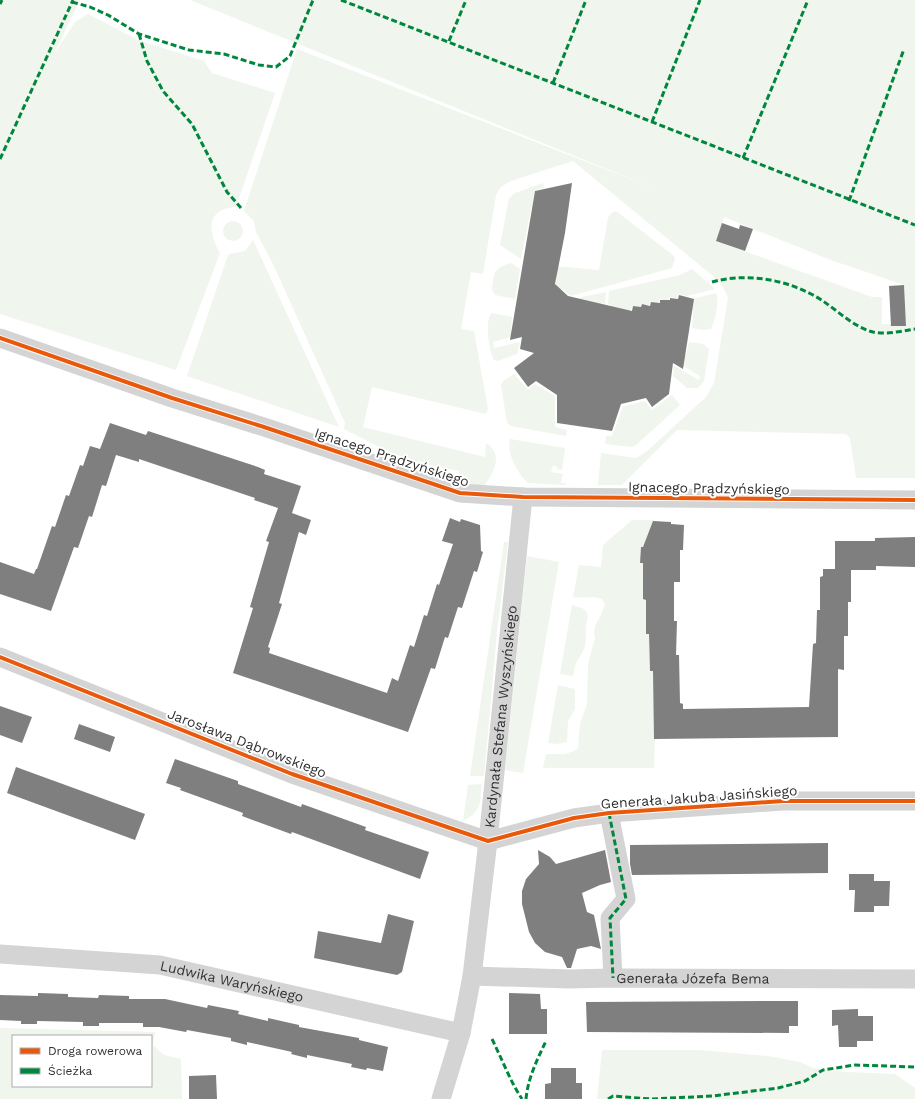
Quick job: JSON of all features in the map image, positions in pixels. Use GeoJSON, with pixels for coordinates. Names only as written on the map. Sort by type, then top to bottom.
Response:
{"type":"FeatureCollection","features":[{"type":"Feature","properties":{"kind":"street","name":"Ignacego Prądzyńskiego"},"geometry":{"type":"LineString","coordinates":[[0,338],[172,398],[264,427],[460,493],[523,497],[915,500]]}},
{"type":"Feature","properties":{"kind":"street","name":"Kardynała Stefana Wyszyńskiego"},"geometry":{"type":"LineString","coordinates":[[441,1099],[461,1033],[472,976],[488,841],[523,497]]}},
{"type":"Feature","properties":{"kind":"street","name":"Jarosława Dąbrowskiego"},"geometry":{"type":"LineString","coordinates":[[0,657],[292,774],[488,841]]}},
{"type":"Feature","properties":{"kind":"street","name":"Generała Jakuba Jasińskiego"},"geometry":{"type":"LineString","coordinates":[[488,841],[574,818],[609,813],[783,800],[915,801]]}},
{"type":"Feature","properties":{"kind":"street"},"geometry":{"type":"LineString","coordinates":[[609,813],[626,899],[610,918],[613,978]]}},
{"type":"Feature","properties":{"kind":"street","name":"Ludwika Waryńskiego"},"geometry":{"type":"LineString","coordinates":[[0,954],[160,965],[461,1033]]}},
{"type":"Feature","properties":{"kind":"street","name":"Generała Józefa Bema"},"geometry":{"type":"LineString","coordinates":[[472,976],[569,979],[915,979]]}},
{"type":"Feature","properties":{"kind":"shaded area"},"geometry":{"type":"Polygon","coordinates":[[[0,0],[80,0],[54,54],[75,22],[88,14],[138,40],[204,61],[212,73],[275,93],[236,207],[219,212],[214,217],[212,223],[213,237],[220,253],[176,370],[0,314],[0,0]]]}},
{"type":"Feature","properties":{"kind":"shaded area"},"geometry":{"type":"Polygon","coordinates":[[[190,0],[915,0],[915,478],[856,478],[850,438],[846,434],[677,430],[622,485],[598,485],[601,453],[636,458],[646,452],[706,397],[714,383],[728,298],[723,287],[713,276],[573,161],[511,181],[501,187],[496,195],[483,274],[471,272],[461,329],[474,331],[488,409],[486,414],[372,387],[363,427],[485,457],[486,443],[491,448],[495,453],[496,464],[484,486],[457,483],[459,471],[419,463],[385,450],[344,429],[345,423],[273,264],[256,232],[254,221],[244,211],[297,49],[661,191],[190,0]],[[724,217],[716,241],[872,297],[882,297],[882,324],[891,324],[891,326],[906,326],[904,285],[828,259],[724,217]]]}},
{"type":"Feature","properties":{"kind":"shaded area"},"geometry":{"type":"Polygon","coordinates":[[[543,183],[544,188],[535,190],[521,259],[500,245],[509,198],[515,193],[543,183]]]}},
{"type":"Feature","properties":{"kind":"shaded area"},"geometry":{"type":"Polygon","coordinates":[[[616,211],[674,256],[675,259],[672,268],[571,296],[562,289],[555,291],[557,277],[552,274],[554,266],[599,270],[608,218],[611,213],[616,211]]]}},
{"type":"Feature","properties":{"kind":"shaded area"},"geometry":{"type":"Polygon","coordinates":[[[233,221],[240,224],[243,231],[240,238],[233,241],[226,238],[223,231],[226,224],[233,221]]]}},
{"type":"Feature","properties":{"kind":"shaded area"},"geometry":{"type":"Polygon","coordinates":[[[253,240],[339,427],[187,376],[227,258],[229,254],[245,251],[253,240]]]}},
{"type":"Feature","properties":{"kind":"shaded area"},"geometry":{"type":"Polygon","coordinates":[[[511,263],[520,269],[515,299],[495,295],[492,290],[494,275],[498,269],[511,263]]]}},
{"type":"Feature","properties":{"kind":"shaded area"},"geometry":{"type":"Polygon","coordinates":[[[692,269],[715,289],[687,296],[679,294],[677,298],[669,297],[668,301],[660,299],[659,303],[651,301],[650,305],[641,304],[641,307],[632,306],[631,310],[616,313],[611,309],[611,305],[608,304],[609,291],[680,275],[692,269]]]}},
{"type":"Feature","properties":{"kind":"shaded area"},"geometry":{"type":"Polygon","coordinates":[[[606,292],[605,304],[600,303],[598,307],[580,301],[581,297],[606,292]]]}},
{"type":"Feature","properties":{"kind":"shaded area"},"geometry":{"type":"Polygon","coordinates":[[[716,293],[717,306],[711,329],[703,330],[692,328],[693,311],[684,305],[685,301],[716,293]]]}},
{"type":"Feature","properties":{"kind":"shaded area"},"geometry":{"type":"Polygon","coordinates":[[[492,313],[512,317],[511,330],[515,333],[514,336],[493,342],[494,348],[520,342],[517,354],[498,361],[494,360],[492,356],[488,336],[488,322],[492,313]]]}},
{"type":"Feature","properties":{"kind":"shaded area"},"geometry":{"type":"Polygon","coordinates":[[[689,342],[703,344],[709,349],[704,381],[698,388],[687,388],[673,376],[674,366],[699,380],[700,376],[675,361],[675,356],[686,355],[689,342]]]}},
{"type":"Feature","properties":{"kind":"shaded area"},"geometry":{"type":"Polygon","coordinates":[[[514,374],[528,390],[535,384],[555,396],[555,427],[567,430],[566,436],[511,426],[507,423],[501,385],[503,381],[514,374]]]}},
{"type":"Feature","properties":{"kind":"shaded area"},"geometry":{"type":"Polygon","coordinates":[[[672,395],[680,405],[636,445],[632,447],[605,444],[606,436],[612,436],[623,406],[645,401],[652,410],[672,395]]]}},
{"type":"Feature","properties":{"kind":"shaded area"},"geometry":{"type":"Polygon","coordinates":[[[510,439],[565,448],[562,470],[557,469],[557,467],[553,465],[551,472],[563,474],[561,483],[566,483],[565,485],[528,483],[520,474],[511,457],[509,445],[510,439]]]}},
{"type":"Feature","properties":{"kind":"shaded area"},"geometry":{"type":"Polygon","coordinates":[[[632,520],[654,520],[654,524],[643,547],[641,547],[640,562],[647,563],[643,575],[643,599],[648,600],[648,609],[646,609],[646,634],[652,634],[649,643],[650,671],[657,671],[654,768],[543,768],[546,754],[565,754],[578,748],[580,724],[587,704],[588,664],[595,638],[594,634],[596,625],[605,604],[602,599],[599,598],[573,597],[579,565],[601,567],[603,545],[632,520]]]}},
{"type":"Feature","properties":{"kind":"shaded area"},"geometry":{"type":"Polygon","coordinates":[[[504,542],[508,542],[497,632],[484,776],[470,776],[504,542]]]}},
{"type":"Feature","properties":{"kind":"shaded area"},"geometry":{"type":"Polygon","coordinates":[[[527,556],[559,562],[523,773],[505,770],[527,556]]]}},
{"type":"Feature","properties":{"kind":"shaded area"},"geometry":{"type":"Polygon","coordinates":[[[572,605],[584,609],[588,617],[585,645],[572,676],[560,674],[572,605]]]}},
{"type":"Feature","properties":{"kind":"shaded area"},"geometry":{"type":"Polygon","coordinates":[[[558,685],[575,689],[575,709],[568,721],[567,742],[557,744],[548,743],[558,685]]]}},
{"type":"Feature","properties":{"kind":"shaded area"},"geometry":{"type":"Polygon","coordinates":[[[482,784],[480,801],[477,810],[474,814],[463,821],[468,785],[482,784]]]}},
{"type":"Feature","properties":{"kind":"shaded area"},"geometry":{"type":"Polygon","coordinates":[[[0,1028],[155,1032],[153,1045],[164,1055],[181,1059],[182,1099],[0,1099],[0,1028]]]}},
{"type":"Feature","properties":{"kind":"shaded area"},"geometry":{"type":"Polygon","coordinates":[[[602,1050],[699,1050],[768,1056],[800,1062],[813,1068],[847,1072],[895,1074],[915,1088],[915,1099],[597,1099],[602,1050]]]}},
{"type":"Feature","properties":{"kind":"building"},"geometry":{"type":"Polygon","coordinates":[[[572,183],[565,233],[555,284],[568,296],[632,311],[633,306],[641,307],[642,304],[650,306],[651,302],[660,303],[660,300],[670,300],[670,298],[678,299],[679,295],[694,299],[683,369],[673,363],[669,394],[652,407],[646,398],[621,404],[612,431],[557,423],[557,395],[536,381],[528,387],[514,368],[534,353],[520,349],[522,337],[510,340],[535,191],[572,183]]]}},
{"type":"Feature","properties":{"kind":"building"},"geometry":{"type":"Polygon","coordinates":[[[722,223],[739,229],[740,225],[753,229],[745,251],[716,241],[722,223]]]}},
{"type":"Feature","properties":{"kind":"building"},"geometry":{"type":"Polygon","coordinates":[[[904,285],[906,326],[891,326],[889,286],[904,285]]]}},
{"type":"Feature","properties":{"kind":"building"},"geometry":{"type":"Polygon","coordinates":[[[110,423],[146,435],[148,431],[258,467],[265,470],[264,474],[301,486],[292,513],[311,520],[306,535],[299,532],[279,603],[282,604],[268,647],[270,648],[269,653],[387,693],[392,678],[398,681],[410,645],[414,647],[424,615],[427,616],[437,584],[439,585],[453,544],[442,541],[450,518],[460,522],[461,519],[480,525],[481,551],[483,552],[477,572],[474,571],[462,608],[458,607],[448,638],[445,637],[435,669],[431,668],[408,732],[233,673],[253,608],[250,607],[269,542],[266,541],[278,508],[254,500],[255,498],[139,459],[139,462],[116,455],[106,486],[102,485],[92,517],[89,516],[78,548],[74,547],[51,611],[0,594],[0,562],[34,574],[52,526],[55,527],[66,495],[69,496],[80,465],[83,466],[90,446],[100,449],[110,423]]]}},
{"type":"Feature","properties":{"kind":"building"},"geometry":{"type":"Polygon","coordinates":[[[653,521],[671,522],[671,524],[684,525],[683,550],[680,550],[680,582],[674,582],[674,621],[677,621],[676,655],[679,655],[680,703],[683,704],[683,709],[809,707],[813,644],[816,643],[817,610],[820,610],[820,577],[823,576],[823,569],[835,569],[835,541],[875,541],[875,538],[915,537],[915,567],[876,566],[876,570],[851,570],[851,602],[848,602],[848,636],[844,636],[844,670],[838,669],[838,737],[654,739],[653,671],[650,671],[649,634],[646,634],[646,600],[643,599],[643,563],[640,563],[641,547],[643,547],[653,521]]]}},
{"type":"Feature","properties":{"kind":"building"},"geometry":{"type":"Polygon","coordinates":[[[0,706],[32,717],[22,743],[0,735],[0,706]]]}},
{"type":"Feature","properties":{"kind":"building"},"geometry":{"type":"Polygon","coordinates":[[[79,724],[115,737],[110,752],[74,739],[79,724]]]}},
{"type":"Feature","properties":{"kind":"building"},"geometry":{"type":"Polygon","coordinates":[[[175,759],[238,781],[238,784],[301,807],[302,804],[366,827],[365,830],[429,852],[420,879],[292,832],[291,834],[242,816],[243,813],[180,790],[181,788],[166,783],[175,759]]]}},
{"type":"Feature","properties":{"kind":"building"},"geometry":{"type":"Polygon","coordinates":[[[16,767],[145,814],[135,840],[7,793],[16,767]]]}},
{"type":"Feature","properties":{"kind":"building"},"geometry":{"type":"Polygon","coordinates":[[[828,843],[828,873],[632,875],[630,864],[630,845],[828,843]]]}},
{"type":"Feature","properties":{"kind":"building"},"geometry":{"type":"Polygon","coordinates":[[[538,850],[550,857],[556,864],[605,850],[611,882],[582,893],[587,912],[594,915],[601,949],[591,946],[577,949],[571,968],[567,968],[562,957],[545,952],[535,943],[529,932],[522,904],[522,891],[526,879],[539,864],[538,850]]]}},
{"type":"Feature","properties":{"kind":"building"},"geometry":{"type":"Polygon","coordinates":[[[849,874],[874,874],[874,881],[890,881],[889,906],[874,906],[874,912],[854,912],[855,890],[849,890],[849,874]]]}},
{"type":"Feature","properties":{"kind":"building"},"geometry":{"type":"Polygon","coordinates":[[[388,914],[414,921],[402,972],[397,975],[314,958],[318,931],[381,943],[388,914]]]}},
{"type":"Feature","properties":{"kind":"building"},"geometry":{"type":"Polygon","coordinates":[[[38,993],[68,994],[68,997],[98,998],[99,995],[129,996],[129,999],[165,999],[207,1008],[208,1005],[239,1011],[238,1014],[268,1021],[268,1018],[299,1025],[299,1027],[359,1038],[359,1040],[388,1047],[383,1071],[367,1068],[366,1070],[351,1067],[352,1064],[307,1055],[307,1058],[291,1054],[292,1052],[247,1042],[247,1045],[231,1041],[231,1038],[187,1030],[186,1032],[159,1027],[143,1027],[143,1023],[99,1023],[99,1026],[83,1026],[83,1022],[37,1021],[37,1024],[21,1024],[21,1021],[0,1020],[0,995],[38,996],[38,993]]]}},
{"type":"Feature","properties":{"kind":"building"},"geometry":{"type":"Polygon","coordinates":[[[509,993],[540,994],[541,1009],[547,1009],[547,1034],[509,1034],[509,993]]]}},
{"type":"Feature","properties":{"kind":"building"},"geometry":{"type":"Polygon","coordinates":[[[798,1001],[798,1026],[789,1026],[789,1033],[587,1032],[586,1002],[798,1001]]]}},
{"type":"Feature","properties":{"kind":"building"},"geometry":{"type":"Polygon","coordinates":[[[858,1009],[858,1016],[873,1016],[873,1041],[857,1041],[857,1047],[839,1047],[838,1025],[832,1026],[832,1010],[858,1009]]]}},
{"type":"Feature","properties":{"kind":"building"},"geometry":{"type":"Polygon","coordinates":[[[551,1068],[576,1068],[576,1083],[582,1083],[582,1099],[545,1099],[545,1084],[551,1083],[551,1068]]]}},
{"type":"Feature","properties":{"kind":"building"},"geometry":{"type":"Polygon","coordinates":[[[216,1075],[217,1099],[189,1099],[189,1076],[216,1075]]]}},
{"type":"Feature","properties":{"kind":"marked path"},"geometry":{"type":"LineString","coordinates":[[0,4],[2,0]]}},
{"type":"Feature","properties":{"kind":"marked path"},"geometry":{"type":"LineString","coordinates":[[0,159],[73,0]]}},
{"type":"Feature","properties":{"kind":"marked path"},"geometry":{"type":"LineString","coordinates":[[72,2],[90,7],[108,15],[139,34],[189,50],[224,54],[259,65],[276,67],[290,56],[313,0]]}},
{"type":"Feature","properties":{"kind":"marked path"},"geometry":{"type":"LineString","coordinates":[[341,0],[915,225]]}},
{"type":"Feature","properties":{"kind":"marked path"},"geometry":{"type":"LineString","coordinates":[[449,41],[466,0]]}},
{"type":"Feature","properties":{"kind":"marked path"},"geometry":{"type":"LineString","coordinates":[[553,83],[586,0]]}},
{"type":"Feature","properties":{"kind":"marked path"},"geometry":{"type":"LineString","coordinates":[[652,122],[700,0]]}},
{"type":"Feature","properties":{"kind":"marked path"},"geometry":{"type":"LineString","coordinates":[[743,158],[808,0]]}},
{"type":"Feature","properties":{"kind":"marked path"},"geometry":{"type":"LineString","coordinates":[[139,34],[147,61],[163,91],[192,124],[227,192],[241,208]]}},
{"type":"Feature","properties":{"kind":"marked path"},"geometry":{"type":"LineString","coordinates":[[849,201],[904,49]]}},
{"type":"Feature","properties":{"kind":"marked path"},"geometry":{"type":"LineString","coordinates":[[712,282],[726,279],[755,278],[784,283],[811,294],[859,327],[866,330],[883,333],[915,329]]}},
{"type":"Feature","properties":{"kind":"marked path"},"geometry":{"type":"LineString","coordinates":[[609,813],[626,899],[610,918],[613,978]]}},
{"type":"Feature","properties":{"kind":"marked path"},"geometry":{"type":"LineString","coordinates":[[492,1039],[522,1099]]}},
{"type":"Feature","properties":{"kind":"marked path"},"geometry":{"type":"LineString","coordinates":[[526,1099],[531,1076],[546,1041]]}},
{"type":"Feature","properties":{"kind":"marked path"},"geometry":{"type":"LineString","coordinates":[[608,1099],[613,1096],[651,1099],[712,1096],[778,1088],[805,1081],[823,1070],[855,1065],[915,1067]]}},
{"type":"Feature","properties":{"kind":"cycle path"},"geometry":{"type":"LineString","coordinates":[[0,338],[172,398],[264,427],[460,493],[523,497],[915,500]]}},
{"type":"Feature","properties":{"kind":"cycle path"},"geometry":{"type":"LineString","coordinates":[[0,657],[292,774],[488,841],[574,818],[609,813],[783,801],[915,801]]}}]}
